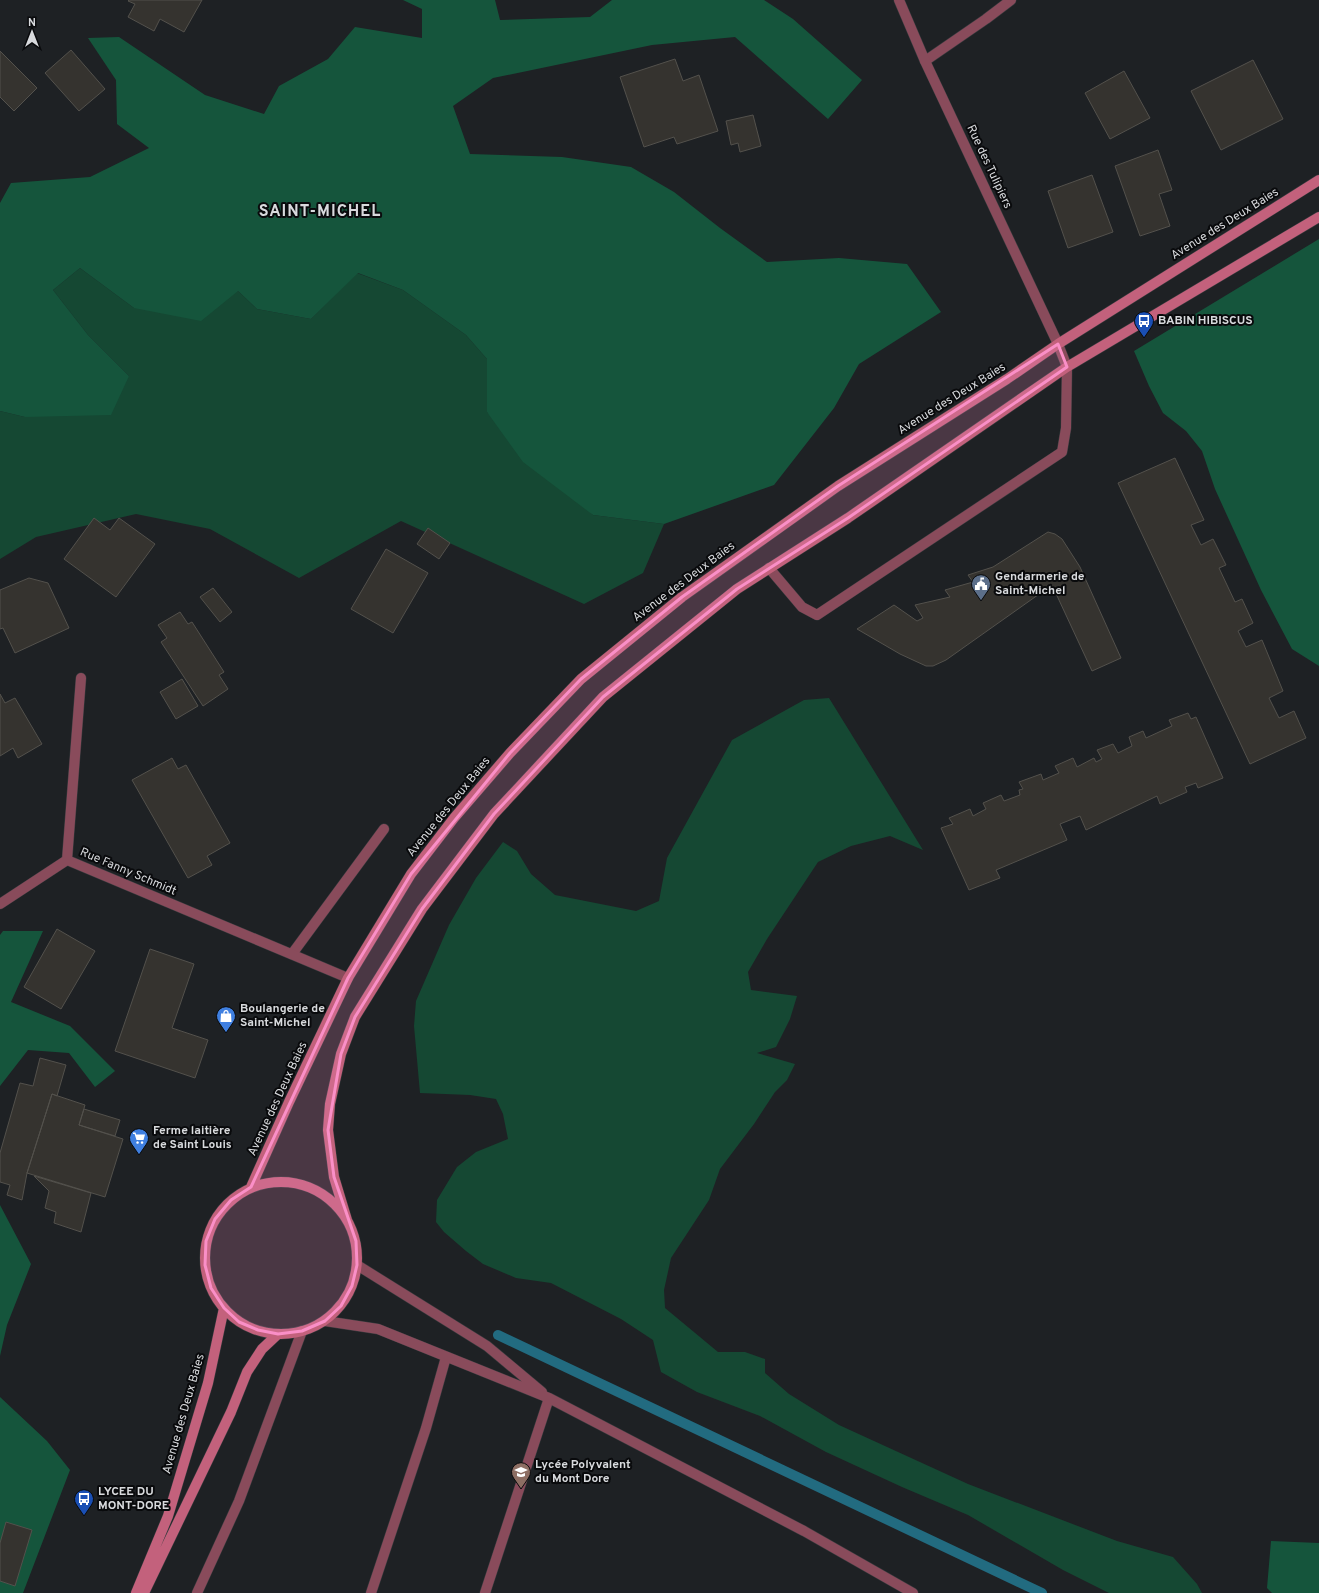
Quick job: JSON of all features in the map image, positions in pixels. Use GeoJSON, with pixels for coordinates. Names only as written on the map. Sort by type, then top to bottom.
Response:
{"type":"FeatureCollection","features":[{"type":"Feature","properties":{"kind":"main road","name":"Avenue des Deux Baies"},"geometry":{"type":"LineString","coordinates":[[251,1187],[289,1102],[348,978],[411,874],[454,818],[510,753],[581,679],[682,597],[838,486],[1007,379],[1058,344],[1319,180]]}},
{"type":"Feature","properties":{"kind":"main road"},"geometry":{"type":"LineString","coordinates":[[347,1220],[334,1202],[316,1190],[295,1182],[273,1182],[251,1187],[231,1200],[215,1218],[206,1240],[205,1265],[211,1288],[224,1308],[239,1322],[258,1330],[278,1334],[302,1331],[325,1321],[341,1306],[352,1286],[357,1265],[356,1241],[347,1220],[334,1177],[328,1130],[330,1104],[341,1054],[355,1017],[422,908],[494,814],[604,697],[737,589],[848,518],[1067,367],[1319,217]]}},
{"type":"Feature","properties":{"kind":"main road","name":"Avenue des Deux Baies"},"geometry":{"type":"LineString","coordinates":[[136,1593],[170,1509],[208,1383],[224,1308]]}},
{"type":"Feature","properties":{"kind":"main road"},"geometry":{"type":"LineString","coordinates":[[144,1593],[231,1412],[247,1372],[262,1349],[278,1334]]}},
{"type":"Feature","properties":{"kind":"street","name":"Rue des Tulipiers"},"geometry":{"type":"LineString","coordinates":[[899,0],[925,61],[1058,344],[1067,367]]}},
{"type":"Feature","properties":{"kind":"street"},"geometry":{"type":"LineString","coordinates":[[925,61],[1012,0]]}},
{"type":"Feature","properties":{"kind":"street"},"geometry":{"type":"LineString","coordinates":[[769,568],[802,607],[817,615],[1062,452],[1066,428],[1067,367]]}},
{"type":"Feature","properties":{"kind":"street","name":"Rue Fanny Schmidt"},"geometry":{"type":"LineString","coordinates":[[81,678],[67,860],[348,978]]}},
{"type":"Feature","properties":{"kind":"street"},"geometry":{"type":"LineString","coordinates":[[292,954],[384,829]]}},
{"type":"Feature","properties":{"kind":"street"},"geometry":{"type":"LineString","coordinates":[[0,904],[67,860]]}},
{"type":"Feature","properties":{"kind":"street"},"geometry":{"type":"LineString","coordinates":[[357,1265],[487,1346],[550,1398]]}},
{"type":"Feature","properties":{"kind":"street"},"geometry":{"type":"LineString","coordinates":[[325,1321],[378,1329],[550,1398],[804,1531],[913,1593]]}},
{"type":"Feature","properties":{"kind":"street"},"geometry":{"type":"LineString","coordinates":[[197,1593],[239,1501],[302,1331]]}},
{"type":"Feature","properties":{"kind":"street"},"geometry":{"type":"LineString","coordinates":[[371,1593],[426,1428],[446,1357]]}},
{"type":"Feature","properties":{"kind":"street"},"geometry":{"type":"LineString","coordinates":[[485,1593],[550,1398]]}},
{"type":"Feature","properties":{"kind":"highlighted area"},"geometry":{"type":"Polygon","coordinates":[[[1058,344],[1067,367],[848,518],[737,589],[603,697],[494,814],[422,909],[355,1017],[341,1054],[328,1130],[334,1177],[356,1241],[357,1265],[352,1286],[341,1306],[325,1321],[302,1331],[278,1334],[258,1330],[239,1322],[224,1308],[211,1288],[205,1265],[206,1241],[215,1219],[231,1200],[251,1187],[348,978],[411,874],[510,753],[581,679],[682,597],[838,486],[1058,344]]]}},
{"type":"Feature","properties":{"kind":"green space"},"geometry":{"type":"Polygon","coordinates":[[[403,0],[495,0],[500,20],[590,17],[612,0],[764,0],[793,19],[862,80],[828,119],[735,37],[652,45],[493,78],[453,106],[470,154],[562,157],[631,167],[674,192],[767,262],[839,258],[907,264],[941,312],[859,364],[834,408],[774,485],[664,524],[593,515],[523,462],[487,412],[487,359],[466,335],[403,290],[358,273],[311,319],[257,309],[238,291],[201,321],[134,308],[80,268],[53,290],[88,335],[129,376],[111,415],[25,417],[0,411],[0,203],[11,183],[90,177],[149,148],[117,124],[116,80],[88,38],[119,37],[205,95],[264,114],[279,86],[328,59],[355,27],[422,38],[422,9],[403,0]]]}},
{"type":"Feature","properties":{"kind":"green space"},"geometry":{"type":"Polygon","coordinates":[[[1319,239],[1319,666],[1292,649],[1261,590],[1215,489],[1202,451],[1186,431],[1163,413],[1149,386],[1134,351],[1319,239]]]}},
{"type":"Feature","properties":{"kind":"green space"},"geometry":{"type":"Polygon","coordinates":[[[80,268],[134,308],[238,291],[257,309],[311,319],[357,273],[403,290],[466,335],[487,359],[487,412],[593,515],[664,524],[643,573],[584,604],[401,521],[299,578],[210,529],[136,514],[36,537],[0,559],[0,411],[25,417],[129,376],[88,335],[53,290],[80,268]]]}},
{"type":"Feature","properties":{"kind":"green space"},"geometry":{"type":"Polygon","coordinates":[[[829,698],[923,850],[890,836],[851,846],[818,862],[767,939],[748,972],[751,990],[797,996],[790,1019],[776,1047],[757,1053],[795,1064],[787,1080],[775,1092],[754,1124],[720,1169],[709,1200],[671,1258],[664,1290],[665,1308],[718,1352],[745,1352],[765,1359],[765,1373],[789,1394],[839,1425],[968,1484],[1117,1541],[1173,1557],[1197,1584],[1202,1593],[1109,1593],[1063,1570],[968,1515],[826,1452],[760,1416],[697,1392],[661,1372],[653,1340],[621,1319],[551,1283],[516,1278],[483,1264],[444,1232],[436,1222],[437,1200],[457,1167],[476,1152],[508,1139],[503,1114],[496,1099],[470,1095],[420,1093],[414,1026],[416,1001],[449,925],[476,878],[503,842],[517,851],[531,874],[555,895],[636,911],[659,901],[667,858],[732,740],[804,700],[829,698]]]}},
{"type":"Feature","properties":{"kind":"green space"},"geometry":{"type":"Polygon","coordinates":[[[3,931],[43,931],[11,1002],[70,1026],[115,1071],[95,1087],[69,1053],[28,1050],[0,1086],[0,935],[3,931]]]}},
{"type":"Feature","properties":{"kind":"green space"},"geometry":{"type":"Polygon","coordinates":[[[0,1205],[31,1264],[7,1325],[0,1356],[0,1205]]]}},
{"type":"Feature","properties":{"kind":"green space"},"geometry":{"type":"Polygon","coordinates":[[[0,1397],[47,1441],[70,1470],[23,1593],[0,1593],[0,1397]]]}},
{"type":"Feature","properties":{"kind":"green space"},"geometry":{"type":"Polygon","coordinates":[[[1271,1541],[1319,1543],[1319,1593],[1272,1593],[1267,1588],[1271,1541]]]}},
{"type":"Feature","properties":{"kind":"building"},"geometry":{"type":"Polygon","coordinates":[[[202,0],[184,32],[160,19],[154,31],[128,17],[135,4],[128,1],[202,0]]]}},
{"type":"Feature","properties":{"kind":"building"},"geometry":{"type":"Polygon","coordinates":[[[71,50],[105,89],[79,111],[45,73],[71,50]]]}},
{"type":"Feature","properties":{"kind":"building"},"geometry":{"type":"Polygon","coordinates":[[[0,51],[37,88],[14,111],[0,97],[0,51]]]}},
{"type":"Feature","properties":{"kind":"building"},"geometry":{"type":"Polygon","coordinates":[[[675,59],[683,81],[699,75],[718,131],[677,144],[674,137],[644,147],[620,77],[675,59]]]}},
{"type":"Feature","properties":{"kind":"building"},"geometry":{"type":"Polygon","coordinates":[[[1253,60],[1283,119],[1221,150],[1191,91],[1253,60]]]}},
{"type":"Feature","properties":{"kind":"building"},"geometry":{"type":"Polygon","coordinates":[[[1124,71],[1150,118],[1110,139],[1085,93],[1124,71]]]}},
{"type":"Feature","properties":{"kind":"building"},"geometry":{"type":"Polygon","coordinates":[[[753,115],[761,146],[740,152],[738,143],[731,145],[726,121],[753,115]]]}},
{"type":"Feature","properties":{"kind":"building"},"geometry":{"type":"Polygon","coordinates":[[[1158,150],[1172,190],[1159,194],[1170,226],[1140,236],[1115,166],[1158,150]]]}},
{"type":"Feature","properties":{"kind":"building"},"geometry":{"type":"Polygon","coordinates":[[[1092,175],[1113,232],[1068,248],[1048,191],[1092,175]]]}},
{"type":"Feature","properties":{"kind":"building"},"geometry":{"type":"Polygon","coordinates":[[[1175,458],[1204,520],[1191,525],[1201,545],[1213,539],[1226,565],[1219,568],[1235,602],[1242,599],[1253,623],[1238,631],[1246,647],[1262,640],[1283,691],[1269,698],[1279,718],[1294,711],[1306,738],[1250,764],[1118,483],[1175,458]]]}},
{"type":"Feature","properties":{"kind":"building"},"geometry":{"type":"Polygon","coordinates":[[[94,518],[110,530],[119,518],[155,544],[116,597],[64,559],[94,518]]]}},
{"type":"Feature","properties":{"kind":"building"},"geometry":{"type":"Polygon","coordinates":[[[428,528],[450,543],[439,559],[417,544],[428,528]]]}},
{"type":"Feature","properties":{"kind":"building","name":"Gendarmerie de Saint-Michel"},"geometry":{"type":"Polygon","coordinates":[[[1048,532],[1055,534],[1062,539],[1080,567],[1121,658],[1092,671],[1052,585],[946,660],[933,666],[926,666],[900,654],[857,629],[894,605],[917,621],[923,618],[915,605],[950,597],[945,590],[973,582],[968,575],[993,567],[1048,532]]]}},
{"type":"Feature","properties":{"kind":"building"},"geometry":{"type":"Polygon","coordinates":[[[386,549],[428,573],[393,633],[351,609],[386,549]]]}},
{"type":"Feature","properties":{"kind":"building"},"geometry":{"type":"Polygon","coordinates":[[[29,578],[48,583],[69,628],[15,653],[3,628],[0,629],[0,590],[29,578]]]}},
{"type":"Feature","properties":{"kind":"building"},"geometry":{"type":"Polygon","coordinates":[[[213,588],[232,612],[220,622],[200,597],[213,588]]]}},
{"type":"Feature","properties":{"kind":"building"},"geometry":{"type":"Polygon","coordinates":[[[180,612],[188,624],[192,622],[224,672],[219,675],[228,689],[203,706],[161,642],[167,638],[158,625],[180,612]]]}},
{"type":"Feature","properties":{"kind":"building"},"geometry":{"type":"Polygon","coordinates":[[[182,679],[198,706],[176,719],[160,692],[182,679]]]}},
{"type":"Feature","properties":{"kind":"building"},"geometry":{"type":"Polygon","coordinates":[[[0,694],[5,703],[15,698],[42,744],[18,758],[13,748],[0,756],[0,694]]]}},
{"type":"Feature","properties":{"kind":"building"},"geometry":{"type":"Polygon","coordinates":[[[1188,713],[1191,719],[1196,717],[1223,778],[1198,788],[1196,783],[1185,787],[1187,792],[1160,804],[1157,796],[1086,830],[1080,816],[1060,824],[1067,840],[996,870],[1000,878],[969,890],[941,828],[953,824],[949,818],[970,809],[973,816],[986,809],[983,803],[1001,795],[1004,801],[1020,795],[1019,790],[1023,789],[1019,782],[1041,774],[1043,780],[1059,773],[1055,766],[1073,758],[1077,767],[1094,758],[1096,762],[1102,759],[1097,750],[1113,744],[1118,753],[1132,746],[1129,737],[1143,731],[1146,738],[1172,726],[1169,720],[1188,713]]]}},
{"type":"Feature","properties":{"kind":"building"},"geometry":{"type":"Polygon","coordinates":[[[172,758],[178,769],[186,765],[230,843],[207,856],[212,865],[188,878],[132,780],[172,758]]]}},
{"type":"Feature","properties":{"kind":"building"},"geometry":{"type":"Polygon","coordinates":[[[57,929],[95,951],[61,1009],[24,987],[57,929]]]}},
{"type":"Feature","properties":{"kind":"building"},"geometry":{"type":"Polygon","coordinates":[[[150,949],[194,964],[172,1028],[208,1040],[195,1078],[115,1051],[150,949]]]}},
{"type":"Feature","properties":{"kind":"building"},"geometry":{"type":"Polygon","coordinates":[[[40,1058],[66,1065],[57,1096],[52,1094],[27,1173],[22,1200],[7,1195],[10,1185],[0,1182],[0,1153],[20,1083],[33,1086],[40,1058]]]}},
{"type":"Feature","properties":{"kind":"building"},"geometry":{"type":"Polygon","coordinates":[[[52,1094],[85,1105],[79,1125],[123,1139],[105,1197],[27,1173],[52,1094]]]}},
{"type":"Feature","properties":{"kind":"building"},"geometry":{"type":"Polygon","coordinates":[[[84,1109],[120,1120],[115,1136],[79,1125],[84,1109]]]}},
{"type":"Feature","properties":{"kind":"building"},"geometry":{"type":"Polygon","coordinates":[[[34,1176],[91,1193],[81,1232],[54,1223],[56,1212],[45,1208],[49,1191],[34,1176]]]}},
{"type":"Feature","properties":{"kind":"building"},"geometry":{"type":"Polygon","coordinates":[[[6,1522],[32,1530],[15,1586],[0,1581],[0,1543],[6,1522]]]}},
{"type":"Feature","properties":{"kind":"waterway"},"geometry":{"type":"LineString","coordinates":[[498,1335],[1042,1593]]}},
{"type":"Feature","properties":{"kind":"place","name":"BABIN HIBISCUS"},"geometry":{"type":"Point","coordinates":[1144,338]}},
{"type":"Feature","properties":{"kind":"place","name":"Gendarmerie de Saint-Michel"},"geometry":{"type":"Point","coordinates":[981,601]}},
{"type":"Feature","properties":{"kind":"place","name":"Boulangerie de Saint-Michel"},"geometry":{"type":"Point","coordinates":[226,1033]}},
{"type":"Feature","properties":{"kind":"place","name":"Ferme laitière de Saint Louis"},"geometry":{"type":"Point","coordinates":[139,1155]}},
{"type":"Feature","properties":{"kind":"place","name":"Lycée Polyvalent du Mont Dore"},"geometry":{"type":"Point","coordinates":[521,1489]}},
{"type":"Feature","properties":{"kind":"place","name":"LYCEE DU MONT-DORE"},"geometry":{"type":"Point","coordinates":[84,1516]}},
{"type":"Feature","properties":{"kind":"district","name":"SAINT-MICHEL"},"geometry":{"type":"Point","coordinates":[320,212]}}]}
